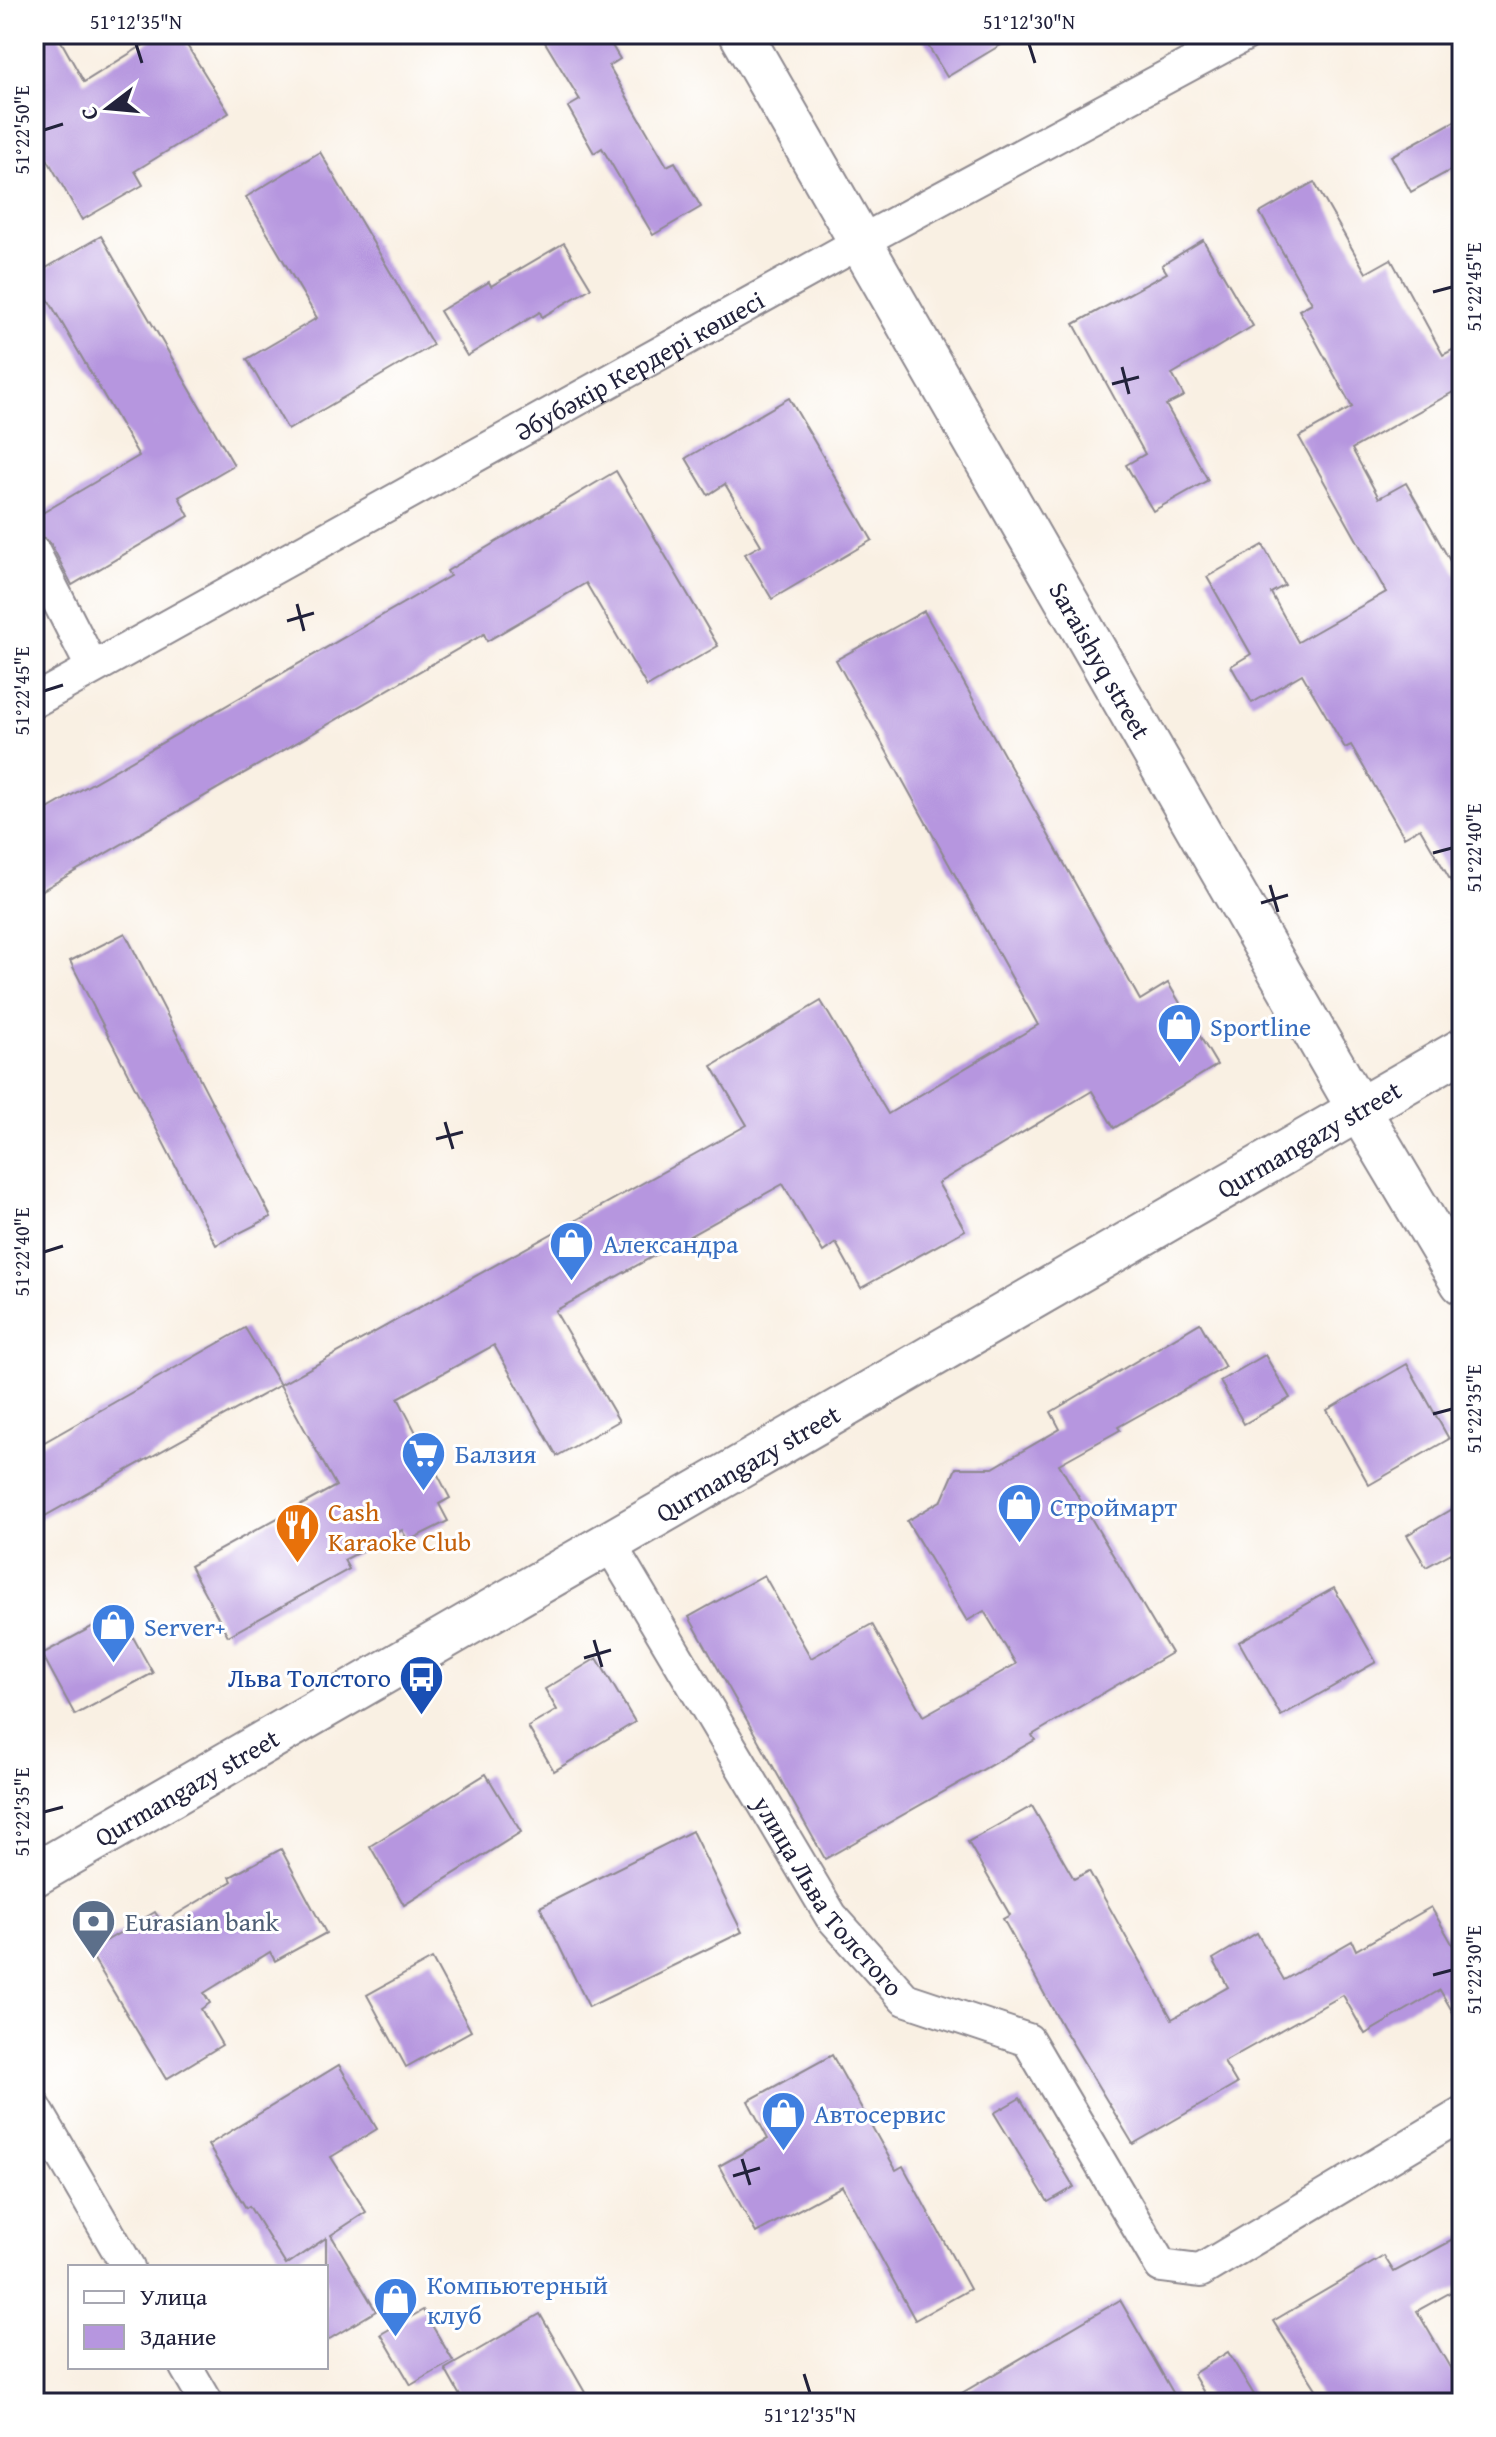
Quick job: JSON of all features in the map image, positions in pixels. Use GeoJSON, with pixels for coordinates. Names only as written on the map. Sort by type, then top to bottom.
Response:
{"type":"FeatureCollection","features":[{"type":"Feature","properties":{"kind":"street","name":"Saraishyq street"},"geometry":{"type":"LineString","coordinates":[[741,34],[1359,1110],[1462,1283]]}},
{"type":"Feature","properties":{"kind":"street","name":"Әбубәкір Кердері көшесі"},"geometry":{"type":"LineString","coordinates":[[34,701],[862,241],[1246,34]]}},
{"type":"Feature","properties":{"kind":"street"},"geometry":{"type":"LineString","coordinates":[[34,553],[92,667]]}},
{"type":"Feature","properties":{"kind":"street","name":"Qurmangazy street"},"geometry":{"type":"LineString","coordinates":[[34,1875],[1462,1050]]}},
{"type":"Feature","properties":{"kind":"street","name":"улица Льва Толстого"},"geometry":{"type":"LineString","coordinates":[[609,1543],[831,1916],[905,1999],[1028,2040],[1161,2266],[1200,2271],[1462,2114]]}},
{"type":"Feature","properties":{"kind":"street"},"geometry":{"type":"LineString","coordinates":[[34,2106],[127,2265]]}},
{"type":"Feature","properties":{"kind":"street"},"geometry":{"type":"LineString","coordinates":[[187,2369],[207,2403]]}},
{"type":"Feature","properties":{"kind":"building"},"geometry":{"type":"Polygon","coordinates":[[[34,34],[57,34],[84,82],[161,34],[180,34],[229,113],[135,171],[143,185],[82,220],[34,136],[34,34]]]}},
{"type":"Feature","properties":{"kind":"building"},"geometry":{"type":"Polygon","coordinates":[[[540,34],[605,34],[620,59],[609,66],[667,166],[675,162],[701,207],[653,235],[602,148],[594,153],[568,107],[580,100],[540,34]]]}},
{"type":"Feature","properties":{"kind":"building"},"geometry":{"type":"Polygon","coordinates":[[[921,34],[1019,34],[947,77],[921,34]]]}},
{"type":"Feature","properties":{"kind":"building"},"geometry":{"type":"Polygon","coordinates":[[[1462,117],[1462,164],[1411,192],[1391,156],[1462,117]]]}},
{"type":"Feature","properties":{"kind":"building"},"geometry":{"type":"Polygon","coordinates":[[[320,152],[433,345],[288,430],[247,359],[317,318],[246,197],[320,152]]]}},
{"type":"Feature","properties":{"kind":"building"},"geometry":{"type":"Polygon","coordinates":[[[1314,182],[1366,273],[1391,259],[1443,355],[1462,345],[1462,387],[1352,449],[1379,498],[1406,483],[1462,582],[1462,900],[1420,828],[1404,837],[1351,745],[1345,748],[1302,674],[1252,703],[1231,666],[1251,654],[1207,577],[1263,545],[1285,585],[1271,593],[1298,642],[1386,592],[1299,437],[1352,407],[1299,310],[1312,303],[1260,213],[1314,182]]]}},
{"type":"Feature","properties":{"kind":"building"},"geometry":{"type":"Polygon","coordinates":[[[101,236],[234,465],[179,497],[189,516],[72,585],[34,518],[139,456],[34,275],[101,236]]]}},
{"type":"Feature","properties":{"kind":"building"},"geometry":{"type":"Polygon","coordinates":[[[1203,240],[1253,326],[1172,374],[1184,396],[1166,405],[1208,480],[1153,511],[1126,465],[1145,454],[1074,324],[1167,273],[1162,265],[1203,240]]]}},
{"type":"Feature","properties":{"kind":"building"},"geometry":{"type":"Polygon","coordinates":[[[564,243],[591,288],[542,317],[540,312],[467,356],[440,311],[489,282],[491,286],[564,243]]]}},
{"type":"Feature","properties":{"kind":"building"},"geometry":{"type":"Polygon","coordinates":[[[789,398],[872,540],[772,599],[745,554],[761,545],[725,484],[708,495],[686,458],[789,398]]]}},
{"type":"Feature","properties":{"kind":"building"},"geometry":{"type":"Polygon","coordinates":[[[616,471],[718,646],[647,687],[586,583],[487,641],[484,634],[34,895],[34,817],[450,576],[447,571],[616,471]]]}},
{"type":"Feature","properties":{"kind":"building"},"geometry":{"type":"Polygon","coordinates":[[[924,611],[1140,1000],[1168,983],[1217,1065],[1114,1128],[1092,1091],[938,1183],[965,1230],[861,1288],[836,1243],[823,1252],[783,1184],[555,1311],[619,1421],[557,1456],[494,1345],[398,1398],[450,1498],[439,1504],[448,1521],[408,1541],[402,1530],[344,1560],[349,1569],[228,1636],[190,1566],[336,1486],[280,1385],[747,1125],[712,1066],[821,1001],[888,1114],[1038,1025],[836,660],[924,611]]]}},
{"type":"Feature","properties":{"kind":"building"},"geometry":{"type":"Polygon","coordinates":[[[125,933],[271,1217],[216,1245],[70,961],[125,933]]]}},
{"type":"Feature","properties":{"kind":"building"},"geometry":{"type":"Polygon","coordinates":[[[1200,1323],[1225,1367],[1059,1464],[1171,1653],[1032,1735],[1035,1740],[825,1859],[689,1617],[764,1575],[811,1658],[872,1624],[923,1716],[1016,1664],[984,1611],[967,1621],[907,1521],[942,1500],[956,1468],[993,1468],[1060,1429],[1051,1412],[1200,1323]]]}},
{"type":"Feature","properties":{"kind":"building"},"geometry":{"type":"Polygon","coordinates":[[[245,1328],[280,1385],[34,1522],[34,1448],[245,1328]]]}},
{"type":"Feature","properties":{"kind":"building"},"geometry":{"type":"Polygon","coordinates":[[[1265,1355],[1290,1398],[1244,1424],[1220,1381],[1265,1355]]]}},
{"type":"Feature","properties":{"kind":"building"},"geometry":{"type":"Polygon","coordinates":[[[1407,1364],[1449,1439],[1369,1485],[1327,1410],[1407,1364]]]}},
{"type":"Feature","properties":{"kind":"building"},"geometry":{"type":"Polygon","coordinates":[[[1462,1503],[1462,1547],[1426,1567],[1407,1535],[1462,1503]]]}},
{"type":"Feature","properties":{"kind":"building"},"geometry":{"type":"Polygon","coordinates":[[[1334,1588],[1376,1662],[1281,1716],[1239,1642],[1334,1588]]]}},
{"type":"Feature","properties":{"kind":"building"},"geometry":{"type":"Polygon","coordinates":[[[119,1612],[153,1673],[75,1715],[42,1654],[119,1612]]]}},
{"type":"Feature","properties":{"kind":"building"},"geometry":{"type":"Polygon","coordinates":[[[597,1658],[635,1722],[554,1771],[528,1727],[557,1710],[545,1689],[597,1658]]]}},
{"type":"Feature","properties":{"kind":"building"},"geometry":{"type":"Polygon","coordinates":[[[486,1774],[521,1832],[404,1905],[370,1846],[486,1774]]]}},
{"type":"Feature","properties":{"kind":"building"},"geometry":{"type":"Polygon","coordinates":[[[1032,1806],[1074,1879],[1089,1871],[1172,2019],[1228,1987],[1213,1959],[1257,1933],[1284,1980],[1352,1941],[1356,1950],[1431,1907],[1462,1961],[1462,2028],[1440,1990],[1365,2034],[1343,1995],[1224,2062],[1237,2084],[1133,2144],[1062,2026],[1003,1919],[1010,1915],[968,1842],[1032,1806]]]}},
{"type":"Feature","properties":{"kind":"building"},"geometry":{"type":"Polygon","coordinates":[[[692,1831],[742,1932],[589,2007],[540,1907],[692,1831]]]}},
{"type":"Feature","properties":{"kind":"building"},"geometry":{"type":"Polygon","coordinates":[[[281,1849],[326,1933],[275,1961],[270,1952],[204,1993],[210,2003],[201,2009],[222,2045],[166,2079],[89,1951],[155,1912],[162,1923],[232,1881],[230,1877],[281,1849]]]}},
{"type":"Feature","properties":{"kind":"building"},"geometry":{"type":"Polygon","coordinates":[[[432,1959],[471,2031],[406,2067],[367,1995],[432,1959]]]}},
{"type":"Feature","properties":{"kind":"building"},"geometry":{"type":"Polygon","coordinates":[[[832,2055],[896,2170],[903,2166],[970,2289],[915,2320],[842,2186],[756,2233],[719,2166],[768,2139],[748,2101],[832,2055]]]}},
{"type":"Feature","properties":{"kind":"building"},"geometry":{"type":"Polygon","coordinates":[[[339,2065],[377,2129],[331,2157],[366,2212],[331,2235],[376,2311],[328,2340],[326,2238],[286,2265],[249,2206],[246,2208],[208,2145],[339,2065]]]}},
{"type":"Feature","properties":{"kind":"building"},"geometry":{"type":"Polygon","coordinates":[[[1020,2098],[1074,2187],[1048,2202],[994,2113],[1020,2098]]]}},
{"type":"Feature","properties":{"kind":"building"},"geometry":{"type":"Polygon","coordinates":[[[1462,2235],[1462,2286],[1417,2311],[1462,2388],[1462,2403],[1325,2403],[1273,2321],[1384,2256],[1394,2272],[1462,2235]]]}},
{"type":"Feature","properties":{"kind":"building"},"geometry":{"type":"Polygon","coordinates":[[[1120,2300],[1179,2403],[945,2403],[1120,2300]]]}},
{"type":"Feature","properties":{"kind":"building"},"geometry":{"type":"Polygon","coordinates":[[[423,2310],[453,2361],[411,2385],[381,2334],[423,2310]]]}},
{"type":"Feature","properties":{"kind":"building"},"geometry":{"type":"Polygon","coordinates":[[[540,2314],[591,2403],[464,2403],[445,2369],[540,2314]]]}},
{"type":"Feature","properties":{"kind":"building"},"geometry":{"type":"Polygon","coordinates":[[[1228,2352],[1259,2403],[1210,2403],[1193,2374],[1228,2352]]]}},
{"type":"Feature","properties":{"kind":"place","name":"Sportline"},"geometry":{"type":"Point","coordinates":[1179,1065]}},
{"type":"Feature","properties":{"kind":"place","name":"Александра"},"geometry":{"type":"Point","coordinates":[572,1282]}},
{"type":"Feature","properties":{"kind":"place","name":"Балзия"},"geometry":{"type":"Point","coordinates":[424,1492]}},
{"type":"Feature","properties":{"kind":"place","name":"Строймарт"},"geometry":{"type":"Point","coordinates":[1019,1545]}},
{"type":"Feature","properties":{"kind":"place","name":"Cash Karaoke Club"},"geometry":{"type":"Point","coordinates":[297,1565]}},
{"type":"Feature","properties":{"kind":"place","name":"Server+"},"geometry":{"type":"Point","coordinates":[113,1665]}},
{"type":"Feature","properties":{"kind":"place","name":"Льва Толстого"},"geometry":{"type":"Point","coordinates":[422,1716]}},
{"type":"Feature","properties":{"kind":"place","name":"Eurasian bank"},"geometry":{"type":"Point","coordinates":[94,1960]}},
{"type":"Feature","properties":{"kind":"place","name":"Автосервис"},"geometry":{"type":"Point","coordinates":[783,2152]}},
{"type":"Feature","properties":{"kind":"place","name":"Компьютерный клуб"},"geometry":{"type":"Point","coordinates":[396,2338]}}]}
